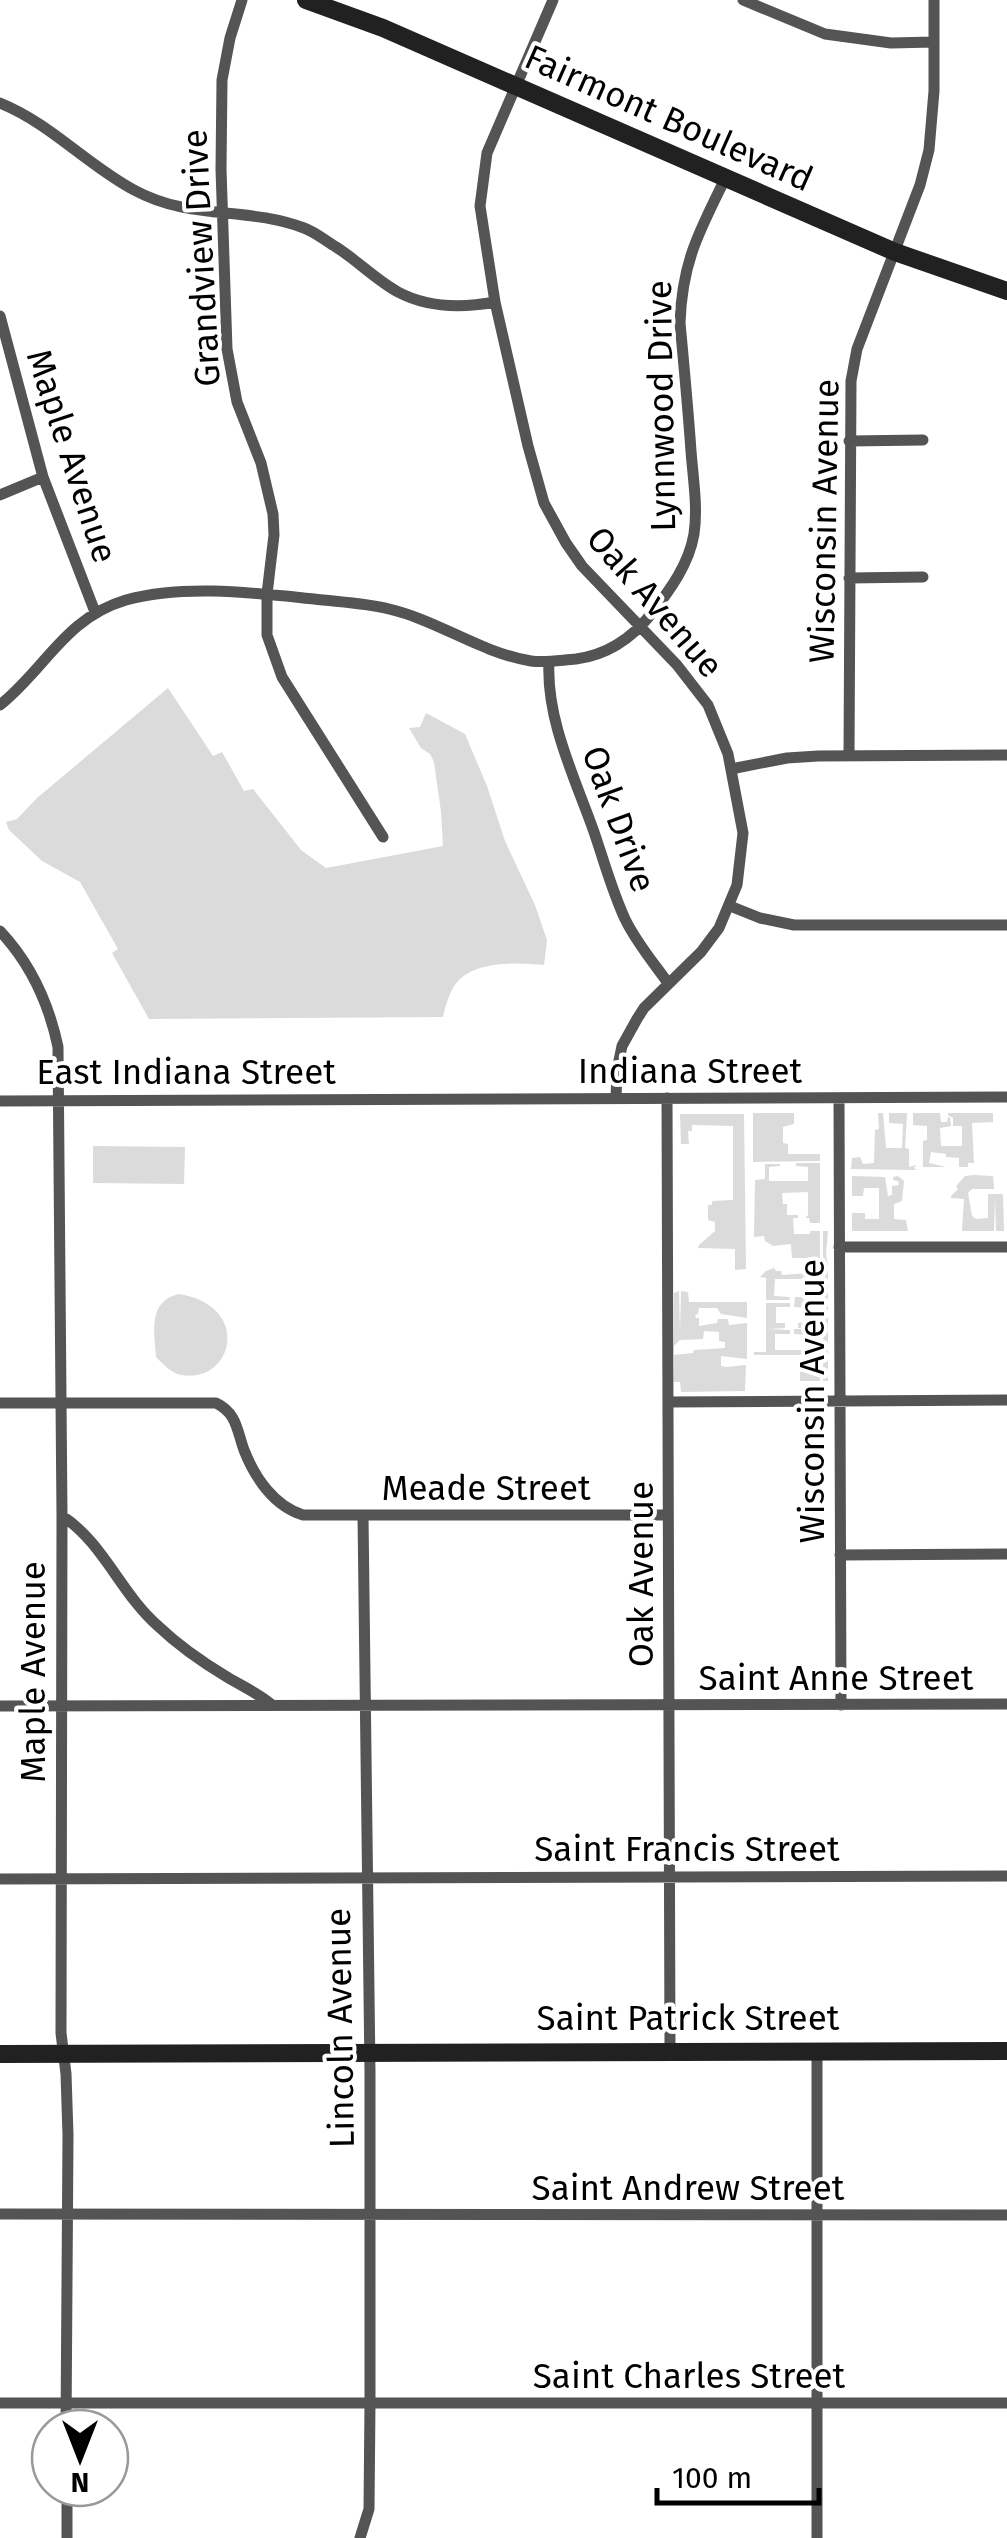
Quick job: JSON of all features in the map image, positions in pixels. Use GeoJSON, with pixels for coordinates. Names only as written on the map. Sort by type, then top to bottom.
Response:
{"type":"FeatureCollection","features":[{"type":"Feature","properties":{"kind":"main road","name":"Fairmont Boulevard"},"geometry":{"type":"LineString","coordinates":[[306,0],[383,28],[894,252],[1007,291]]}},
{"type":"Feature","properties":{"kind":"main road","name":"Saint Patrick Street"},"geometry":{"type":"LineString","coordinates":[[0,2054],[1007,2051]]}},
{"type":"Feature","properties":{"kind":"street","name":"Grandview Drive"},"geometry":{"type":"LineString","coordinates":[[242,0],[222,80],[220,119],[227,349],[237,402],[261,462],[273,514],[266,635],[282,677],[382,837]]}},
{"type":"Feature","properties":{"kind":"street","name":"Oak Avenue"},"geometry":{"type":"LineString","coordinates":[[553,0],[487,153],[482,182],[482,228],[495,302],[544,503],[582,566],[694,684],[708,705],[732,769],[743,834],[736,884],[720,928],[644,1008],[622,1046],[616,1098]]}},
{"type":"Feature","properties":{"kind":"street"},"geometry":{"type":"LineString","coordinates":[[743,0],[825,34],[891,43],[934,42]]}},
{"type":"Feature","properties":{"kind":"street","name":"Wisconsin Avenue"},"geometry":{"type":"LineString","coordinates":[[849,756],[850,391],[855,359],[920,185],[928,150],[934,91],[934,0]]}},
{"type":"Feature","properties":{"kind":"street"},"geometry":{"type":"LineString","coordinates":[[0,103],[21,112],[132,189],[177,207],[247,214],[307,229],[397,292],[418,300],[470,307],[495,302]]}},
{"type":"Feature","properties":{"kind":"street","name":"Lynnwood Drive"},"geometry":{"type":"LineString","coordinates":[[641,627],[669,592],[685,564],[694,535],[681,298],[694,245],[725,179]]}},
{"type":"Feature","properties":{"kind":"street","name":"Maple Avenue"},"geometry":{"type":"LineString","coordinates":[[0,316],[43,477],[94,612]]}},
{"type":"Feature","properties":{"kind":"street"},"geometry":{"type":"LineString","coordinates":[[849,442],[923,440]]}},
{"type":"Feature","properties":{"kind":"street"},"geometry":{"type":"LineString","coordinates":[[0,495],[43,477]]}},
{"type":"Feature","properties":{"kind":"street"},"geometry":{"type":"LineString","coordinates":[[849,578],[923,577]]}},
{"type":"Feature","properties":{"kind":"street"},"geometry":{"type":"LineString","coordinates":[[0,704],[63,637],[94,612],[128,599],[162,594],[266,594],[386,608],[530,661],[584,658],[619,644],[641,627]]}},
{"type":"Feature","properties":{"kind":"street","name":"Oak Drive"},"geometry":{"type":"LineString","coordinates":[[548,662],[551,701],[562,741],[615,892],[626,920],[668,982]]}},
{"type":"Feature","properties":{"kind":"street"},"geometry":{"type":"LineString","coordinates":[[732,769],[787,758],[1007,755]]}},
{"type":"Feature","properties":{"kind":"street"},"geometry":{"type":"LineString","coordinates":[[730,906],[794,925],[1007,925]]}},
{"type":"Feature","properties":{"kind":"street","name":"Maple Avenue"},"geometry":{"type":"LineString","coordinates":[[0,931],[33,976],[52,1017],[58,1048],[61,2033],[69,2214],[66,2408]]}},
{"type":"Feature","properties":{"kind":"street","name":"Oak Avenue"},"geometry":{"type":"LineString","coordinates":[[667,1098],[670,2050]]}},
{"type":"Feature","properties":{"kind":"street","name":"Wisconsin Avenue"},"geometry":{"type":"LineString","coordinates":[[838,1098],[841,1705]]}},
{"type":"Feature","properties":{"kind":"street","name":"Indiana Street"},"geometry":{"type":"LineString","coordinates":[[373,1099],[1007,1098]]}},
{"type":"Feature","properties":{"kind":"street","name":"East Indiana Street"},"geometry":{"type":"LineString","coordinates":[[0,1100],[373,1099]]}},
{"type":"Feature","properties":{"kind":"street"},"geometry":{"type":"LineString","coordinates":[[839,1247],[1007,1247]]}},
{"type":"Feature","properties":{"kind":"street"},"geometry":{"type":"LineString","coordinates":[[668,1402],[1007,1400]]}},
{"type":"Feature","properties":{"kind":"street"},"geometry":{"type":"LineString","coordinates":[[0,1403],[59,1402]]}},
{"type":"Feature","properties":{"kind":"street","name":"Meade Street"},"geometry":{"type":"LineString","coordinates":[[59,1402],[224,1407],[234,1418],[250,1464],[270,1493],[303,1515],[668,1515]]}},
{"type":"Feature","properties":{"kind":"street"},"geometry":{"type":"LineString","coordinates":[[62,1516],[84,1534],[136,1604],[156,1624],[185,1649],[272,1705]]}},
{"type":"Feature","properties":{"kind":"street","name":"Lincoln Avenue"},"geometry":{"type":"LineString","coordinates":[[360,2538],[369,2510],[370,2404],[363,1516]]}},
{"type":"Feature","properties":{"kind":"street"},"geometry":{"type":"LineString","coordinates":[[840,1555],[1007,1554]]}},
{"type":"Feature","properties":{"kind":"street","name":"Saint Anne Street"},"geometry":{"type":"LineString","coordinates":[[0,1706],[1007,1704]]}},
{"type":"Feature","properties":{"kind":"street","name":"Saint Francis Street"},"geometry":{"type":"LineString","coordinates":[[0,1879],[1007,1876]]}},
{"type":"Feature","properties":{"kind":"street"},"geometry":{"type":"LineString","coordinates":[[817,2050],[817,2538]]}},
{"type":"Feature","properties":{"kind":"street","name":"Saint Andrew Street"},"geometry":{"type":"LineString","coordinates":[[0,2214],[1007,2215]]}},
{"type":"Feature","properties":{"kind":"street","name":"Saint Charles Street"},"geometry":{"type":"LineString","coordinates":[[0,2403],[1007,2403]]}},
{"type":"Feature","properties":{"kind":"street"},"geometry":{"type":"LineString","coordinates":[[67,2508],[67,2538]]}},
{"type":"Feature","properties":{"kind":"shaded area"},"geometry":{"type":"Polygon","coordinates":[[[168,688],[213,756],[222,752],[244,791],[253,789],[301,850],[326,868],[443,846],[434,762],[409,728],[420,727],[426,713],[465,734],[547,940],[544,965],[500,964],[467,974],[453,988],[443,1017],[149,1019],[112,953],[118,949],[80,882],[42,861],[9,830],[6,822],[17,819],[168,688]]]}},
{"type":"Feature","properties":{"kind":"shaded area"},"geometry":{"type":"Polygon","coordinates":[[[753,1113],[794,1113],[794,1124],[783,1127],[788,1154],[820,1154],[820,1161],[753,1162],[753,1113]]]}},
{"type":"Feature","properties":{"kind":"shaded area"},"geometry":{"type":"Polygon","coordinates":[[[878,1113],[883,1113],[886,1148],[902,1148],[903,1124],[889,1123],[889,1113],[907,1113],[905,1148],[909,1149],[909,1167],[916,1165],[917,1170],[851,1169],[852,1158],[860,1157],[863,1164],[874,1163],[878,1113]]]}},
{"type":"Feature","properties":{"kind":"shaded area"},"geometry":{"type":"Polygon","coordinates":[[[913,1113],[940,1113],[941,1122],[950,1118],[951,1126],[940,1128],[941,1146],[962,1146],[962,1126],[953,1126],[953,1118],[948,1113],[993,1113],[993,1122],[972,1123],[974,1163],[968,1163],[968,1167],[959,1167],[959,1158],[931,1152],[929,1163],[946,1167],[923,1167],[927,1126],[913,1125],[913,1113]]]}},
{"type":"Feature","properties":{"kind":"shaded area"},"geometry":{"type":"Polygon","coordinates":[[[680,1114],[744,1114],[746,1269],[735,1270],[735,1249],[698,1248],[715,1231],[715,1222],[708,1220],[708,1205],[712,1201],[733,1200],[733,1126],[692,1125],[692,1131],[688,1131],[689,1144],[681,1144],[680,1114]]]}},
{"type":"Feature","properties":{"kind":"shaded area"},"geometry":{"type":"Polygon","coordinates":[[[93,1146],[185,1147],[184,1184],[93,1183],[93,1146]]]}},
{"type":"Feature","properties":{"kind":"shaded area"},"geometry":{"type":"Polygon","coordinates":[[[796,1163],[820,1163],[820,1223],[810,1223],[805,1218],[808,1192],[782,1193],[787,1215],[798,1215],[793,1218],[794,1234],[820,1231],[820,1265],[812,1265],[809,1258],[792,1258],[791,1244],[773,1246],[764,1236],[754,1237],[755,1180],[765,1179],[765,1164],[780,1164],[769,1167],[769,1181],[808,1181],[808,1167],[796,1163]]]}},
{"type":"Feature","properties":{"kind":"shaded area"},"geometry":{"type":"Polygon","coordinates":[[[852,1176],[885,1177],[888,1196],[892,1195],[892,1186],[899,1185],[893,1177],[904,1181],[902,1201],[894,1204],[894,1219],[906,1220],[908,1231],[852,1231],[852,1213],[865,1213],[865,1219],[879,1219],[879,1188],[864,1188],[863,1196],[852,1196],[852,1176]]]}},
{"type":"Feature","properties":{"kind":"shaded area"},"geometry":{"type":"Polygon","coordinates":[[[965,1176],[993,1176],[994,1189],[972,1189],[968,1193],[972,1216],[988,1218],[988,1194],[1003,1194],[1004,1231],[996,1231],[995,1196],[994,1231],[962,1231],[964,1199],[951,1196],[965,1176]]]}},
{"type":"Feature","properties":{"kind":"shaded area"},"geometry":{"type":"Polygon","coordinates":[[[823,1231],[828,1231],[828,1265],[824,1266],[828,1267],[828,1381],[823,1381],[823,1231]]]}},
{"type":"Feature","properties":{"kind":"shaded area"},"geometry":{"type":"Polygon","coordinates":[[[774,1268],[782,1275],[820,1268],[820,1301],[801,1302],[820,1303],[820,1328],[798,1328],[798,1323],[809,1322],[809,1308],[794,1307],[795,1297],[810,1297],[810,1279],[775,1279],[774,1296],[790,1297],[789,1300],[766,1300],[766,1278],[760,1277],[774,1268]]]}},
{"type":"Feature","properties":{"kind":"shaded area"},"geometry":{"type":"Polygon","coordinates":[[[679,1291],[680,1330],[681,1291],[688,1292],[689,1302],[747,1302],[747,1318],[721,1314],[717,1308],[699,1308],[695,1315],[699,1326],[717,1323],[718,1319],[728,1319],[729,1325],[747,1323],[747,1359],[721,1356],[721,1366],[746,1365],[745,1391],[681,1392],[680,1382],[674,1382],[674,1355],[725,1348],[725,1342],[719,1341],[719,1332],[704,1331],[703,1339],[680,1340],[674,1346],[674,1293],[679,1291]]]}},
{"type":"Feature","properties":{"kind":"shaded area"},"geometry":{"type":"Polygon","coordinates":[[[179,1294],[202,1301],[218,1313],[226,1327],[223,1356],[213,1368],[199,1375],[177,1374],[156,1357],[155,1318],[162,1303],[179,1294]]]}},
{"type":"Feature","properties":{"kind":"shaded area"},"geometry":{"type":"Polygon","coordinates":[[[766,1303],[790,1303],[790,1307],[776,1307],[776,1323],[785,1323],[785,1328],[768,1329],[790,1330],[790,1334],[775,1334],[775,1350],[807,1350],[807,1335],[794,1334],[794,1329],[821,1329],[820,1381],[800,1381],[804,1355],[754,1355],[766,1352],[766,1303]]]}}]}
